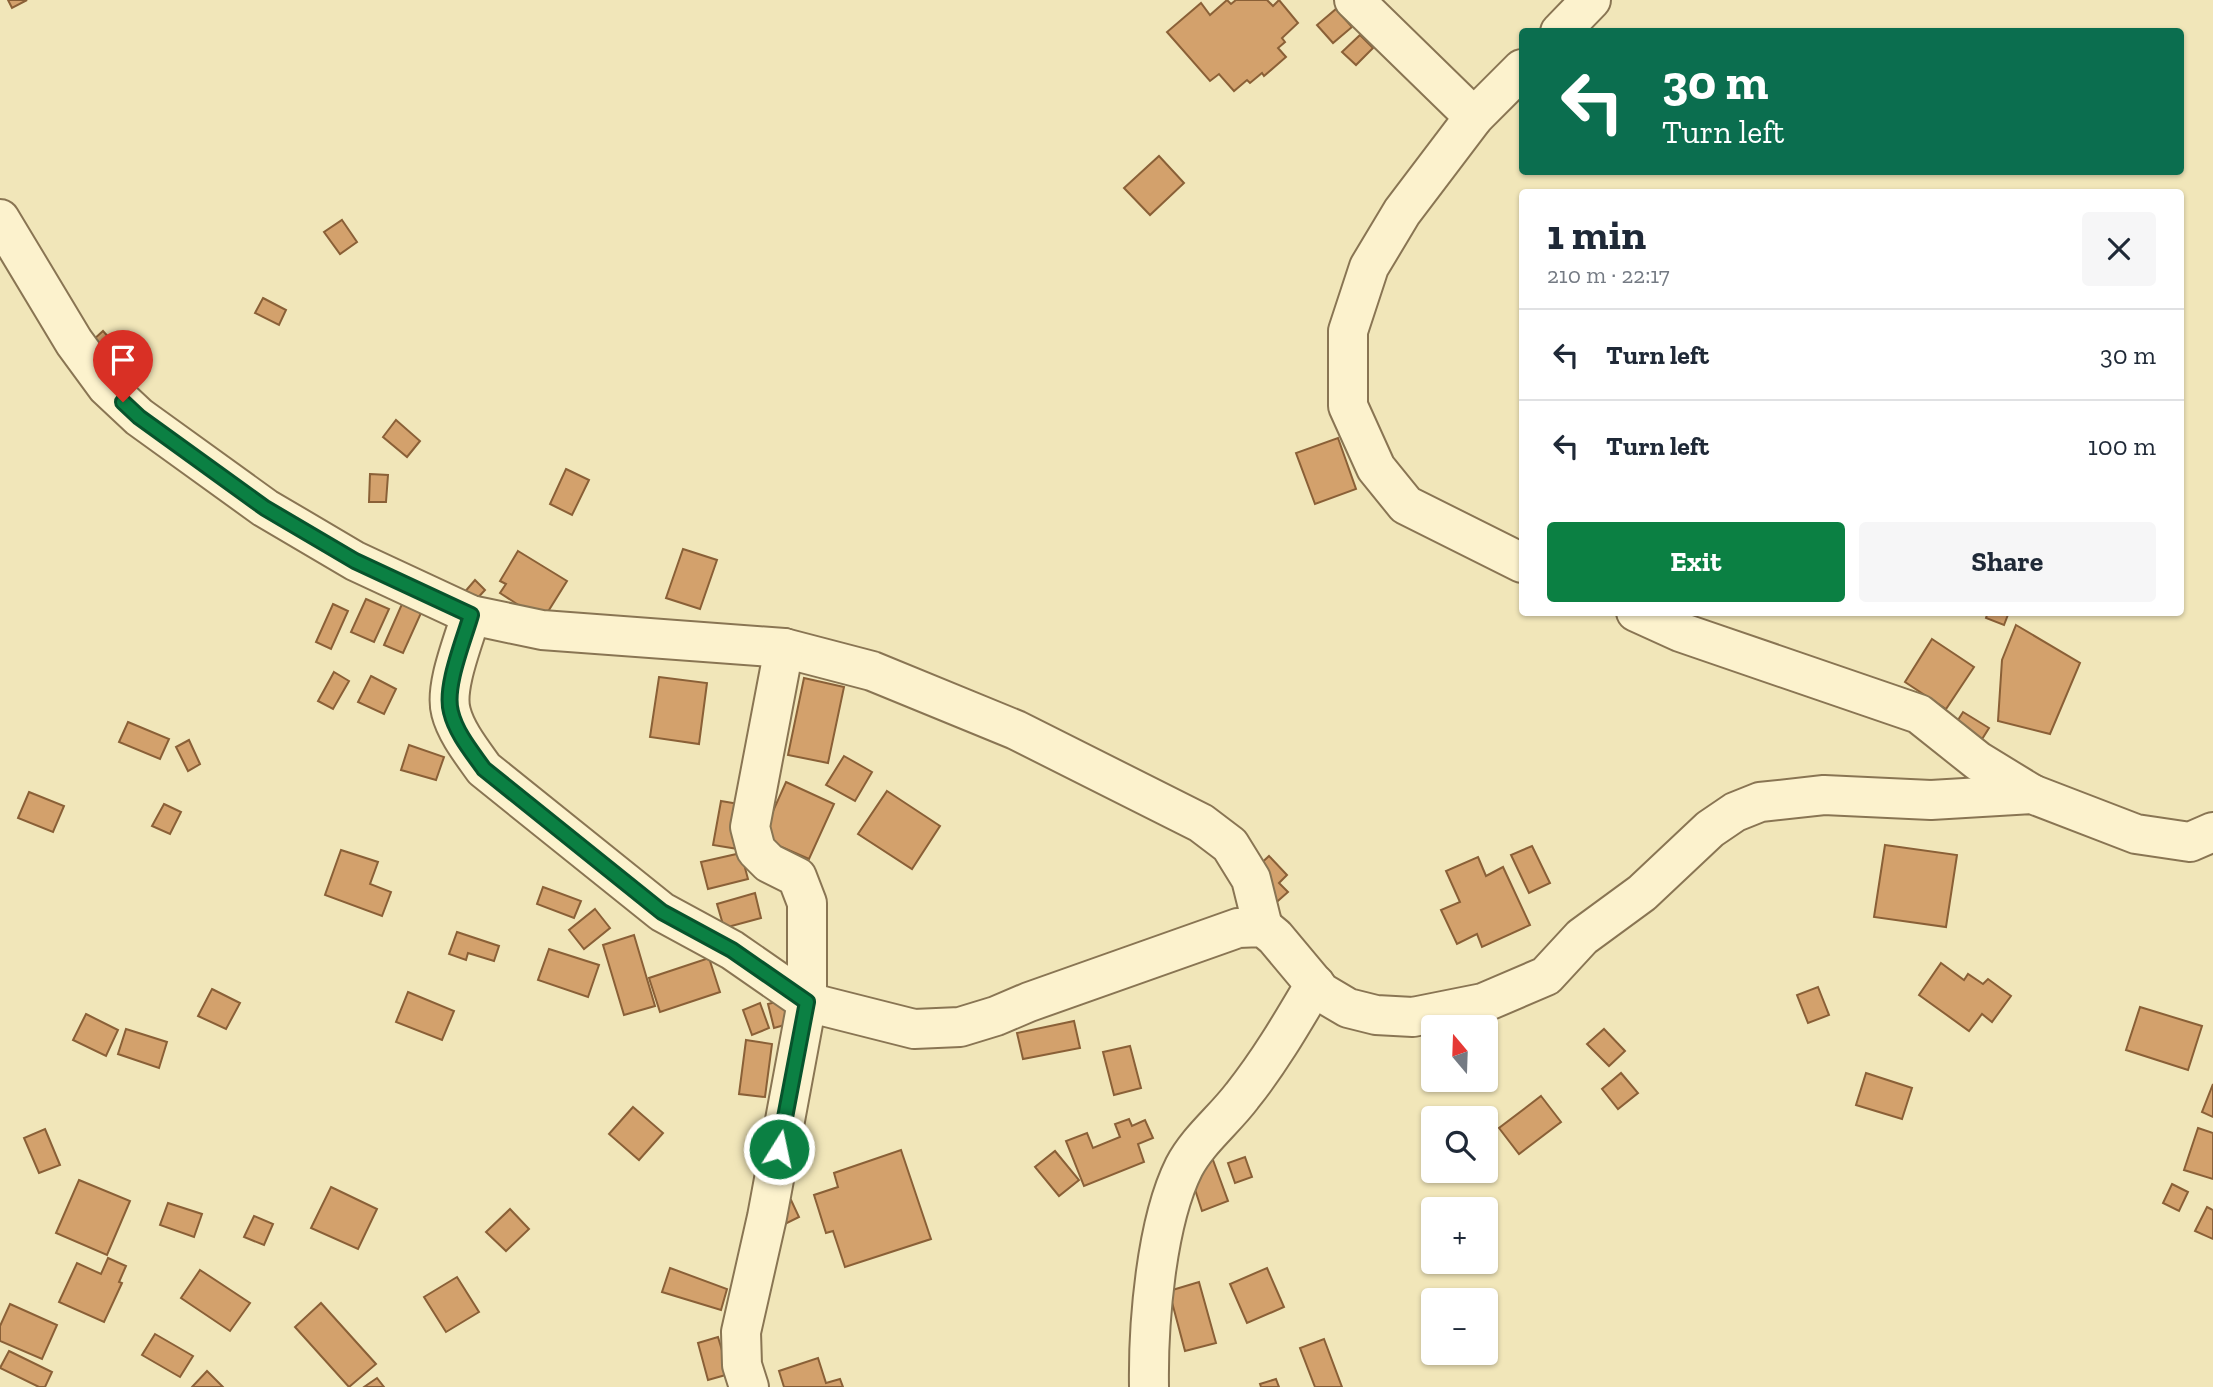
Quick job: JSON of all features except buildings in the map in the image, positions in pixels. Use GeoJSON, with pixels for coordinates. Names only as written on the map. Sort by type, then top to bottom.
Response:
{"type":"FeatureCollection","features":[{"type":"Feature","properties":{"kind":"street"},"geometry":{"type":"LineString","coordinates":[[1354,0],[1474,117]]}},
{"type":"Feature","properties":{"kind":"street"},"geometry":{"type":"LineString","coordinates":[[1564,28],[1591,0]]}},
{"type":"Feature","properties":{"kind":"street"},"geometry":{"type":"LineString","coordinates":[[1519,72],[1474,117],[1402,212],[1369,267],[1348,331],[1348,407],[1376,468],[1406,505],[1519,562]]}},
{"type":"Feature","properties":{"kind":"street"},"geometry":{"type":"LineString","coordinates":[[0,219],[74,342],[107,387],[139,417],[265,508],[355,561],[471,615],[542,630],[784,648],[872,671],[1016,730],[1201,823],[1230,845],[1251,879],[1263,928]]}},
{"type":"Feature","properties":{"kind":"street"},"geometry":{"type":"LineString","coordinates":[[471,615],[451,687],[450,711],[465,742],[484,769],[662,912],[732,950],[807,1002],[914,1029],[960,1027],[996,1016],[1238,928],[1263,928],[1275,937],[1321,992],[1348,1008],[1376,1014],[1413,1017],[1483,1003],[1546,976],[1582,937],[1642,893],[1710,829],[1735,812],[1760,802],[1824,795],[1931,800],[2032,794]]}},
{"type":"Feature","properties":{"kind":"street"},"geometry":{"type":"LineString","coordinates":[[1645,616],[1680,632],[1919,714],[1978,761],[2032,794],[2136,834],[2190,842],[2213,832]]}},
{"type":"Feature","properties":{"kind":"street"},"geometry":{"type":"LineString","coordinates":[[749,1387],[742,1365],[741,1332],[767,1217],[807,1002],[807,903],[803,889],[797,877],[769,863],[755,850],[750,827],[784,648]]}},
{"type":"Feature","properties":{"kind":"street"},"geometry":{"type":"LineString","coordinates":[[1149,1387],[1148,1355],[1153,1296],[1166,1225],[1181,1175],[1199,1145],[1270,1061],[1315,984]]}},
{"type":"Feature","properties":{"kind":"route"},"geometry":{"type":"LineString","coordinates":[[123,402],[139,417],[265,508],[355,561],[471,615],[451,687],[450,711],[465,742],[484,769],[662,912],[732,950],[807,1002],[779,1149]]}}]}
